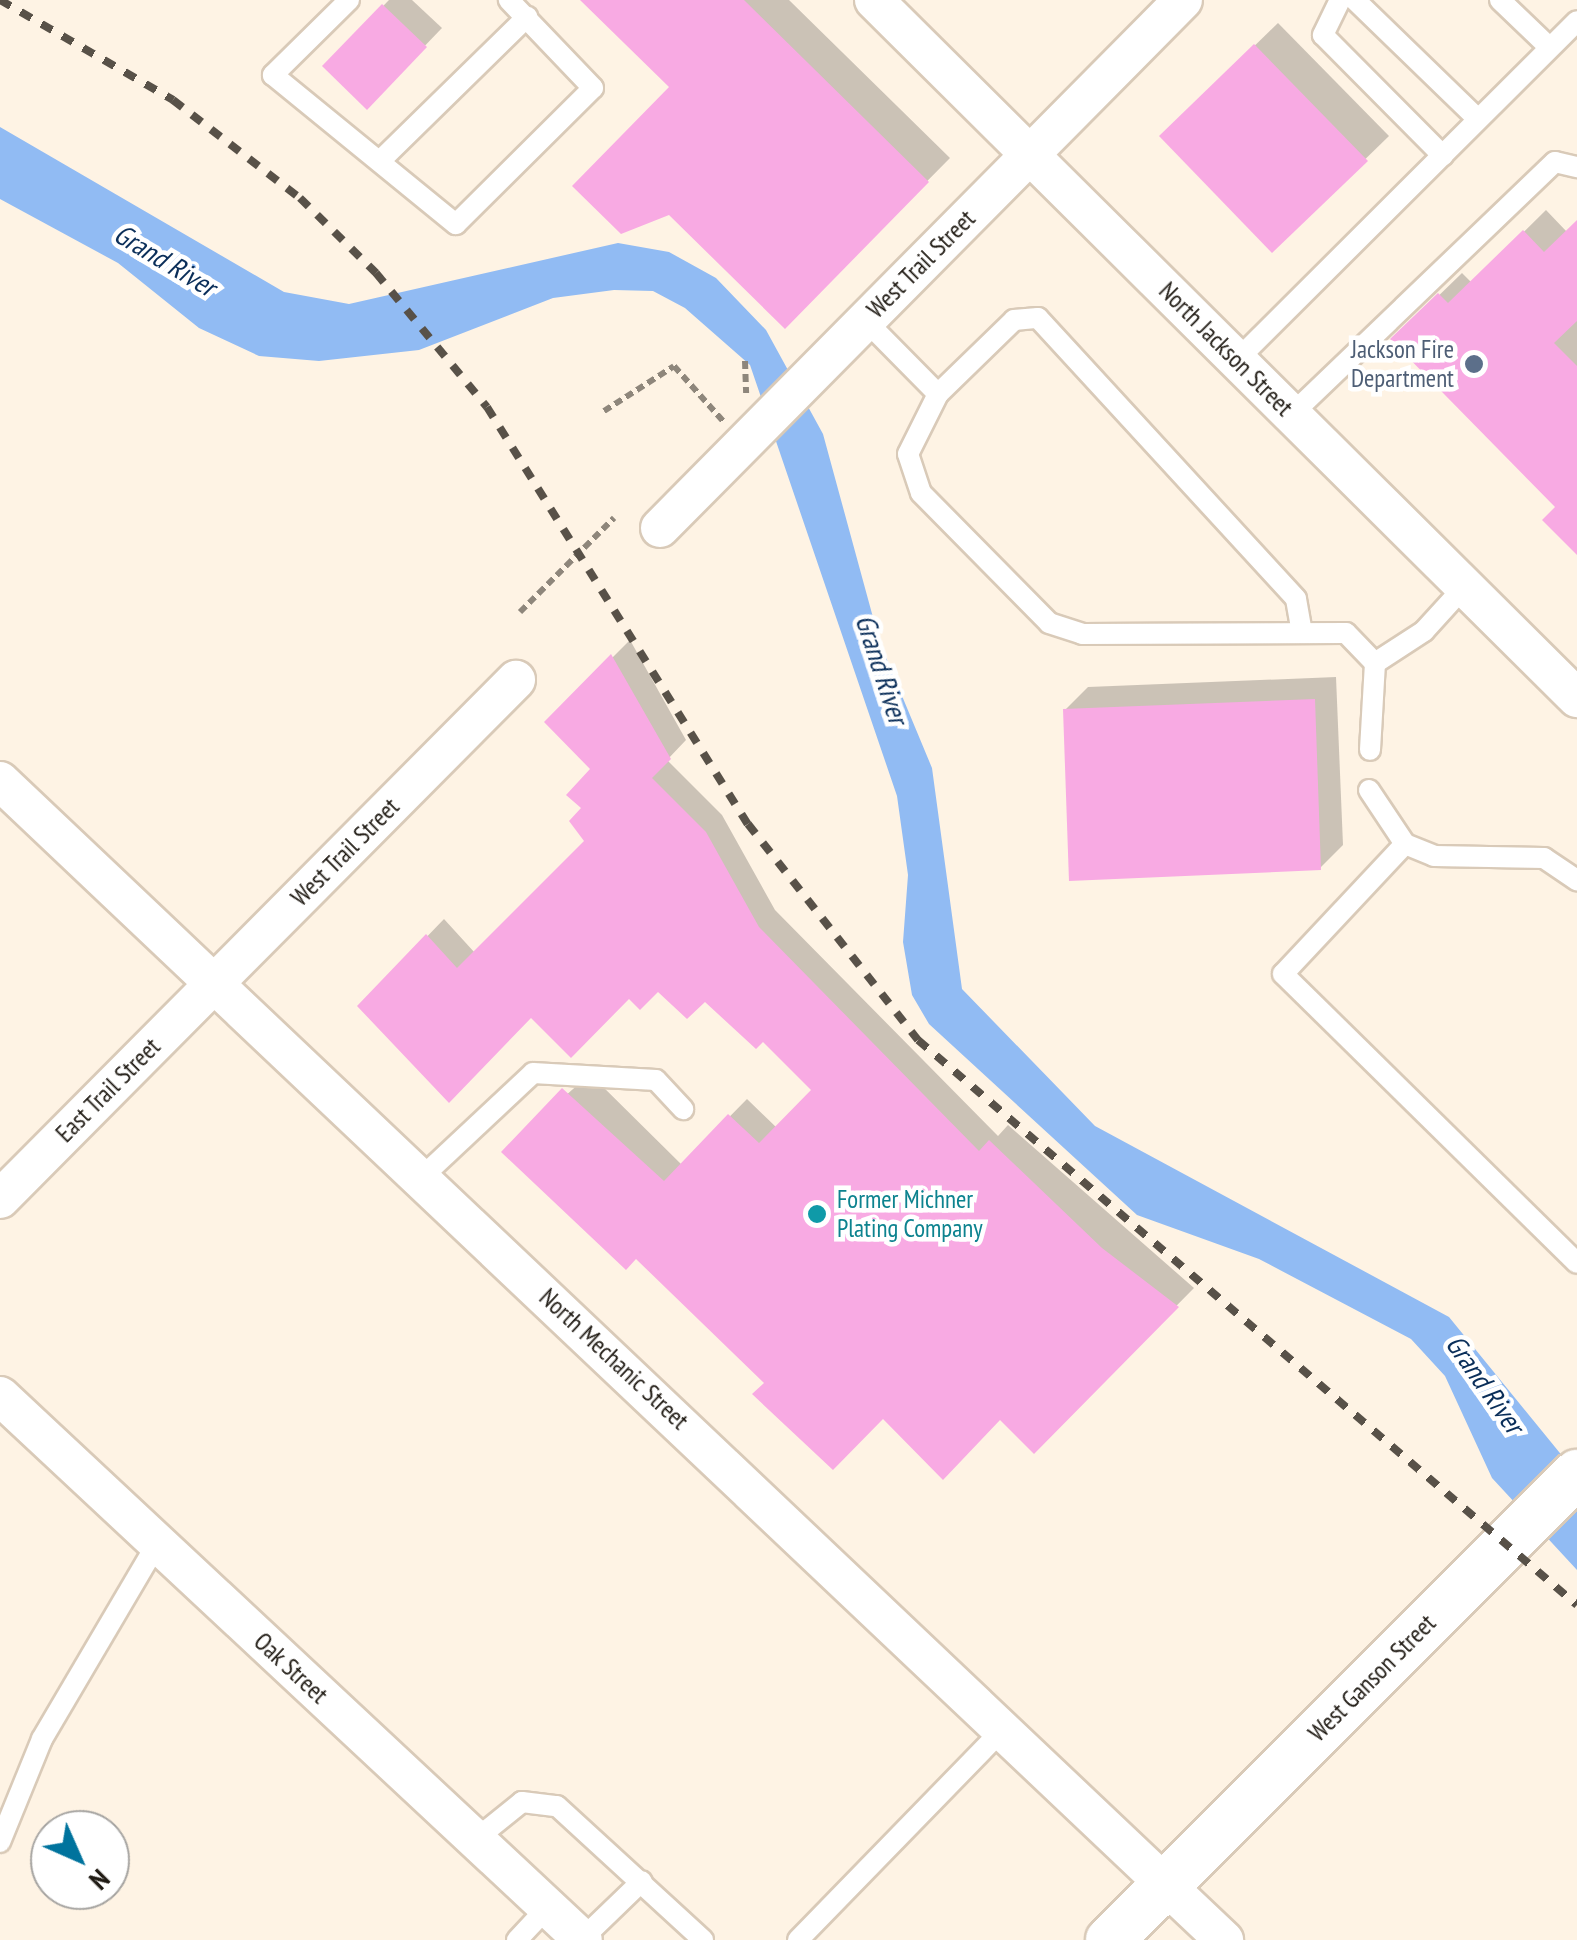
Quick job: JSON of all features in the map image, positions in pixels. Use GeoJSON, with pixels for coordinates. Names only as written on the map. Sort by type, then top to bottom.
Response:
{"type":"FeatureCollection","features":[{"type":"Feature","properties":{"kind":"street","name":"North Jackson Street"},"geometry":{"type":"LineString","coordinates":[[874,0],[1464,587],[1572,684]]}},
{"type":"Feature","properties":{"kind":"street","name":"West Trail Street"},"geometry":{"type":"LineString","coordinates":[[660,528],[1183,0]]}},
{"type":"Feature","properties":{"kind":"street","name":"West Trail Street"},"geometry":{"type":"LineString","coordinates":[[215,981],[516,680]]}},
{"type":"Feature","properties":{"kind":"street","name":"North Mechanic Street"},"geometry":{"type":"LineString","coordinates":[[0,782],[215,981],[1224,1940]]}},
{"type":"Feature","properties":{"kind":"street","name":"East Trail Street"},"geometry":{"type":"LineString","coordinates":[[0,1199],[215,981]]}},
{"type":"Feature","properties":{"kind":"street","name":"Oak Street"},"geometry":{"type":"LineString","coordinates":[[0,1396],[582,1940]]}},
{"type":"Feature","properties":{"kind":"street","name":"West Ganson Street"},"geometry":{"type":"LineString","coordinates":[[1110,1940],[1577,1474]]}},
{"type":"Feature","properties":{"kind":"lane"},"geometry":{"type":"LineString","coordinates":[[349,0],[274,75],[342,139],[383,158],[456,224],[593,88],[509,0]]}},
{"type":"Feature","properties":{"kind":"lane"},"geometry":{"type":"LineString","coordinates":[[1340,0],[1323,36],[1443,156]]}},
{"type":"Feature","properties":{"kind":"lane"},"geometry":{"type":"LineString","coordinates":[[1355,0],[1478,119]]}},
{"type":"Feature","properties":{"kind":"lane"},"geometry":{"type":"LineString","coordinates":[[1500,0],[1549,46]]}},
{"type":"Feature","properties":{"kind":"lane"},"geometry":{"type":"LineString","coordinates":[[383,158],[527,17]]}},
{"type":"Feature","properties":{"kind":"lane"},"geometry":{"type":"LineString","coordinates":[[1237,360],[1577,22]]}},
{"type":"Feature","properties":{"kind":"lane"},"geometry":{"type":"LineString","coordinates":[[1292,414],[1555,162],[1577,167]]}},
{"type":"Feature","properties":{"kind":"lane"},"geometry":{"type":"LineString","coordinates":[[1301,628],[1296,599],[1038,318],[1014,320],[938,394],[908,454],[921,493],[1049,623],[1127,636],[1301,628],[1346,633],[1375,663],[1370,750]]}},
{"type":"Feature","properties":{"kind":"lane"},"geometry":{"type":"LineString","coordinates":[[866,320],[938,394]]}},
{"type":"Feature","properties":{"kind":"lane"},"geometry":{"type":"LineString","coordinates":[[1375,663],[1424,631],[1464,587]]}},
{"type":"Feature","properties":{"kind":"lane"},"geometry":{"type":"LineString","coordinates":[[1369,790],[1405,844],[1434,856],[1544,858],[1577,880]]}},
{"type":"Feature","properties":{"kind":"lane"},"geometry":{"type":"LineString","coordinates":[[1405,844],[1282,974],[1577,1263]]}},
{"type":"Feature","properties":{"kind":"lane"},"geometry":{"type":"LineString","coordinates":[[422,1177],[533,1073],[656,1080],[683,1109]]}},
{"type":"Feature","properties":{"kind":"lane"},"geometry":{"type":"LineString","coordinates":[[0,1842],[42,1739],[158,1544]]}},
{"type":"Feature","properties":{"kind":"lane"},"geometry":{"type":"LineString","coordinates":[[798,1940],[1004,1728]]}},
{"type":"Feature","properties":{"kind":"lane"},"geometry":{"type":"LineString","coordinates":[[476,1839],[507,1811],[540,1800],[642,1881],[703,1940]]}},
{"type":"Feature","properties":{"kind":"lane"},"geometry":{"type":"LineString","coordinates":[[582,1940],[642,1881]]}},
{"type":"Feature","properties":{"kind":"lane"},"geometry":{"type":"LineString","coordinates":[[516,1940],[548,1907]]}},
{"type":"Feature","properties":{"kind":"path"},"geometry":{"type":"LineString","coordinates":[[745,361],[746,395]]}},
{"type":"Feature","properties":{"kind":"path"},"geometry":{"type":"LineString","coordinates":[[604,411],[674,366],[749,439]]}},
{"type":"Feature","properties":{"kind":"path"},"geometry":{"type":"LineString","coordinates":[[520,612],[614,518]]}},
{"type":"Feature","properties":{"kind":"water","name":"Grand River"},"geometry":{"type":"Polygon","coordinates":[[[0,127],[284,292],[349,304],[618,243],[669,252],[716,278],[766,330],[823,434],[880,643],[932,768],[962,989],[1095,1126],[1449,1317],[1577,1474],[1577,1570],[1492,1478],[1445,1376],[1411,1339],[1259,1259],[1137,1215],[929,1024],[912,995],[903,942],[908,875],[897,796],[750,365],[685,308],[653,291],[614,290],[553,298],[419,350],[319,361],[259,356],[199,328],[118,263],[0,199],[0,127]]]}},
{"type":"Feature","properties":{"kind":"building"},"geometry":{"type":"Polygon","coordinates":[[[580,0],[744,0],[929,182],[785,329],[669,215],[621,234],[572,186],[669,87],[580,0]]]}},
{"type":"Feature","properties":{"kind":"building"},"geometry":{"type":"Polygon","coordinates":[[[382,4],[427,47],[367,110],[322,66],[382,4]]]}},
{"type":"Feature","properties":{"kind":"building"},"geometry":{"type":"Polygon","coordinates":[[[1254,44],[1368,161],[1272,253],[1159,136],[1254,44]]]}},
{"type":"Feature","properties":{"kind":"building"},"geometry":{"type":"Polygon","coordinates":[[[1577,220],[1577,321],[1554,343],[1577,366],[1577,555],[1542,520],[1555,507],[1390,339],[1438,293],[1448,303],[1523,230],[1544,252],[1577,220]]]}},
{"type":"Feature","properties":{"kind":"building","name":"Former Michner Plating Company"},"geometry":{"type":"Polygon","coordinates":[[[611,654],[671,759],[652,778],[706,832],[759,927],[979,1151],[989,1140],[1102,1248],[1179,1307],[1034,1454],[1000,1420],[943,1480],[883,1419],[833,1470],[752,1394],[764,1383],[636,1259],[626,1270],[501,1152],[562,1088],[664,1181],[728,1114],[759,1143],[811,1090],[763,1042],[756,1049],[705,1002],[687,1019],[658,992],[640,1010],[629,999],[571,1058],[531,1018],[449,1103],[357,1006],[426,934],[457,968],[584,841],[569,821],[581,808],[566,795],[590,769],[544,722],[611,654]]]}},
{"type":"Feature","properties":{"kind":"building"},"geometry":{"type":"Polygon","coordinates":[[[1315,699],[1321,870],[1069,881],[1063,709],[1315,699]]]}},
{"type":"Feature","properties":{"kind":"railway"},"geometry":{"type":"LineString","coordinates":[[0,0],[173,100],[300,198],[376,273],[487,407],[748,824],[918,1040],[1577,1605]]}},
{"type":"Feature","properties":{"kind":"place","name":"Jackson Fire Department"},"geometry":{"type":"Point","coordinates":[1474,364]}},
{"type":"Feature","properties":{"kind":"place","name":"Former Michner Plating Company"},"geometry":{"type":"Point","coordinates":[817,1214]}}]}
